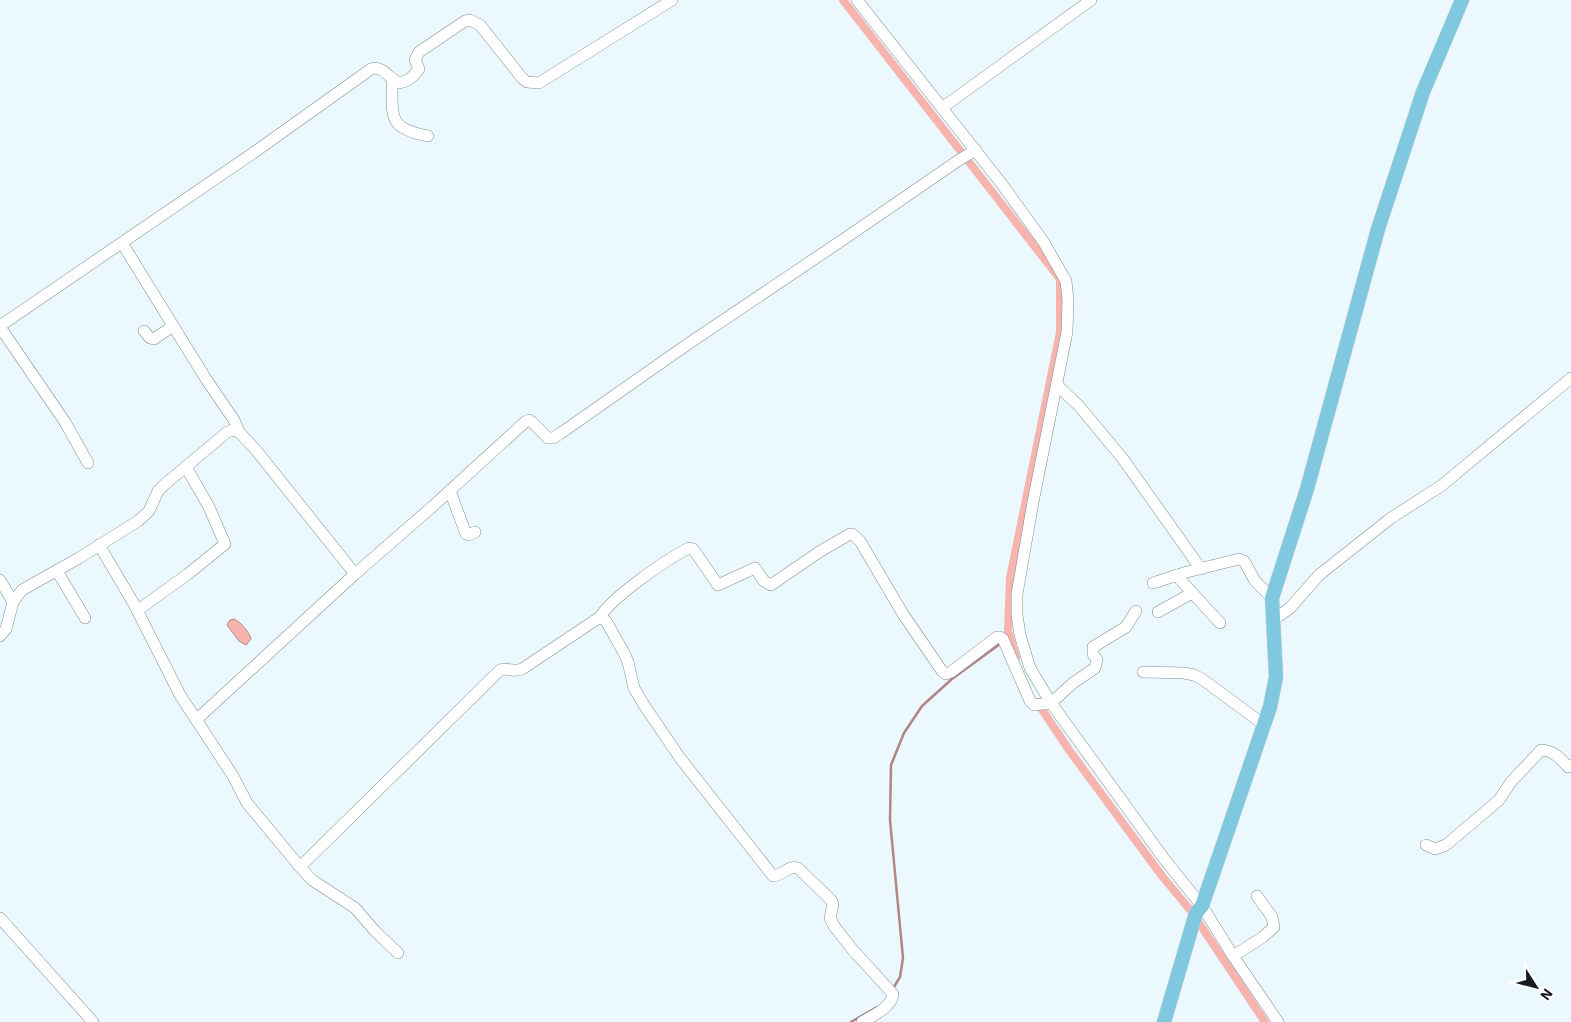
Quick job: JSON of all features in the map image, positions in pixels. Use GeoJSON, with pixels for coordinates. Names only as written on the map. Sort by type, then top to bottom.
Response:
{"type":"FeatureCollection","features":[{"type":"Feature","properties":{"kind":"main road"},"geometry":{"type":"LineString","coordinates":[[1164,1022],[1197,914],[1270,707],[1276,677],[1272,598],[1307,489],[1384,211],[1422,92],[1462,0]]}},
{"type":"Feature","properties":{"kind":"street"},"geometry":{"type":"LineString","coordinates":[[88,462],[65,422],[0,326],[371,70],[380,69],[400,83],[409,79],[419,69],[415,60],[419,52],[456,26],[470,20],[475,21],[486,31],[522,78],[527,82],[538,83],[672,0]]}},
{"type":"Feature","properties":{"kind":"street"},"geometry":{"type":"LineString","coordinates":[[857,0],[942,108],[967,155],[1043,241],[1066,281],[1068,332],[1030,516],[1018,586],[1017,604],[1020,635],[1025,655],[1036,680],[1043,704],[1165,860],[1197,914],[1233,956],[1278,1022]]}},
{"type":"Feature","properties":{"kind":"street"},"geometry":{"type":"LineString","coordinates":[[942,108],[1091,0]]}},
{"type":"Feature","properties":{"kind":"street"},"geometry":{"type":"LineString","coordinates":[[392,79],[393,110],[397,124],[410,133],[428,136]]}},
{"type":"Feature","properties":{"kind":"street"},"geometry":{"type":"LineString","coordinates":[[196,720],[525,422],[529,420],[548,438],[553,438],[967,155]]}},
{"type":"Feature","properties":{"kind":"street"},"geometry":{"type":"LineString","coordinates":[[122,243],[206,379],[234,420],[239,432],[355,574]]}},
{"type":"Feature","properties":{"kind":"street"},"geometry":{"type":"LineString","coordinates":[[144,331],[150,338],[154,339],[173,326]]}},
{"type":"Feature","properties":{"kind":"street"},"geometry":{"type":"LineString","coordinates":[[1273,620],[1290,608],[1319,575],[1390,518],[1441,486],[1571,378]]}},
{"type":"Feature","properties":{"kind":"street"},"geometry":{"type":"LineString","coordinates":[[1057,385],[1079,406],[1123,459],[1202,569]]}},
{"type":"Feature","properties":{"kind":"street"},"geometry":{"type":"LineString","coordinates":[[0,636],[6,629],[13,602],[22,590],[57,571],[138,520],[148,512],[158,491],[170,480],[226,433],[232,430],[239,432]]}},
{"type":"Feature","properties":{"kind":"street"},"geometry":{"type":"LineString","coordinates":[[138,610],[226,544],[209,507],[186,468]]}},
{"type":"Feature","properties":{"kind":"street"},"geometry":{"type":"LineString","coordinates":[[450,491],[466,534],[469,535],[475,532]]}},
{"type":"Feature","properties":{"kind":"street"},"geometry":{"type":"LineString","coordinates":[[300,867],[500,670],[517,671],[522,669],[600,617],[606,609],[661,565],[690,548],[693,549],[718,585],[755,568],[764,581],[771,585],[820,552],[852,534],[860,541],[933,660],[944,673],[951,672],[997,637],[1000,637],[1005,643],[1030,701],[1043,704],[1094,668],[1097,660],[1093,654],[1093,647],[1126,627],[1136,611]]}},
{"type":"Feature","properties":{"kind":"street"},"geometry":{"type":"LineString","coordinates":[[99,545],[138,610],[165,666],[196,720],[233,776],[247,802],[312,880],[355,908],[398,953]]}},
{"type":"Feature","properties":{"kind":"street"},"geometry":{"type":"LineString","coordinates":[[1153,583],[1176,575],[1240,559],[1244,561],[1255,581],[1272,598]]}},
{"type":"Feature","properties":{"kind":"street"},"geometry":{"type":"LineString","coordinates":[[57,571],[85,618]]}},
{"type":"Feature","properties":{"kind":"street"},"geometry":{"type":"LineString","coordinates":[[1176,575],[1220,623]]}},
{"type":"Feature","properties":{"kind":"street"},"geometry":{"type":"LineString","coordinates":[[0,580],[13,602]]}},
{"type":"Feature","properties":{"kind":"street"},"geometry":{"type":"LineString","coordinates":[[1158,612],[1192,593]]}},
{"type":"Feature","properties":{"kind":"street"},"geometry":{"type":"LineString","coordinates":[[600,617],[606,622],[624,653],[634,688],[644,705],[680,758],[714,803],[773,876],[778,876],[792,868],[798,868],[831,900],[833,904],[830,918],[834,926],[891,992],[891,1002],[862,1022]]}},
{"type":"Feature","properties":{"kind":"street"},"geometry":{"type":"LineString","coordinates":[[1143,672],[1194,675],[1263,724]]}},
{"type":"Feature","properties":{"kind":"street"},"geometry":{"type":"LineString","coordinates":[[1426,845],[1435,849],[1446,844],[1499,800],[1511,782],[1541,750],[1547,750],[1560,758],[1568,767],[1571,765]]}},
{"type":"Feature","properties":{"kind":"street"},"geometry":{"type":"LineString","coordinates":[[1233,956],[1263,937],[1274,927],[1272,918],[1257,896]]}},
{"type":"Feature","properties":{"kind":"street"},"geometry":{"type":"LineString","coordinates":[[0,918],[93,1022]]}},
{"type":"Feature","properties":{"kind":"shaded area"},"geometry":{"type":"Polygon","coordinates":[[[234,619],[247,630],[250,636],[251,639],[246,645],[239,641],[227,625],[230,620],[234,619]]]}},
{"type":"Feature","properties":{"kind":"waterway"},"geometry":{"type":"LineString","coordinates":[[843,0],[1060,279],[1060,332],[1010,578],[1008,631],[1016,658]]}},
{"type":"Feature","properties":{"kind":"waterway"},"geometry":{"type":"LineString","coordinates":[[892,990],[900,977],[903,958],[890,820],[891,765],[904,733],[922,706],[952,679],[1000,644]]}},
{"type":"Feature","properties":{"kind":"waterway"},"geometry":{"type":"LineString","coordinates":[[1037,702],[1069,750],[1162,876],[1191,911],[1265,1022]]}},
{"type":"Feature","properties":{"kind":"waterway"},"geometry":{"type":"LineString","coordinates":[[851,1022],[877,1007]]}}]}
